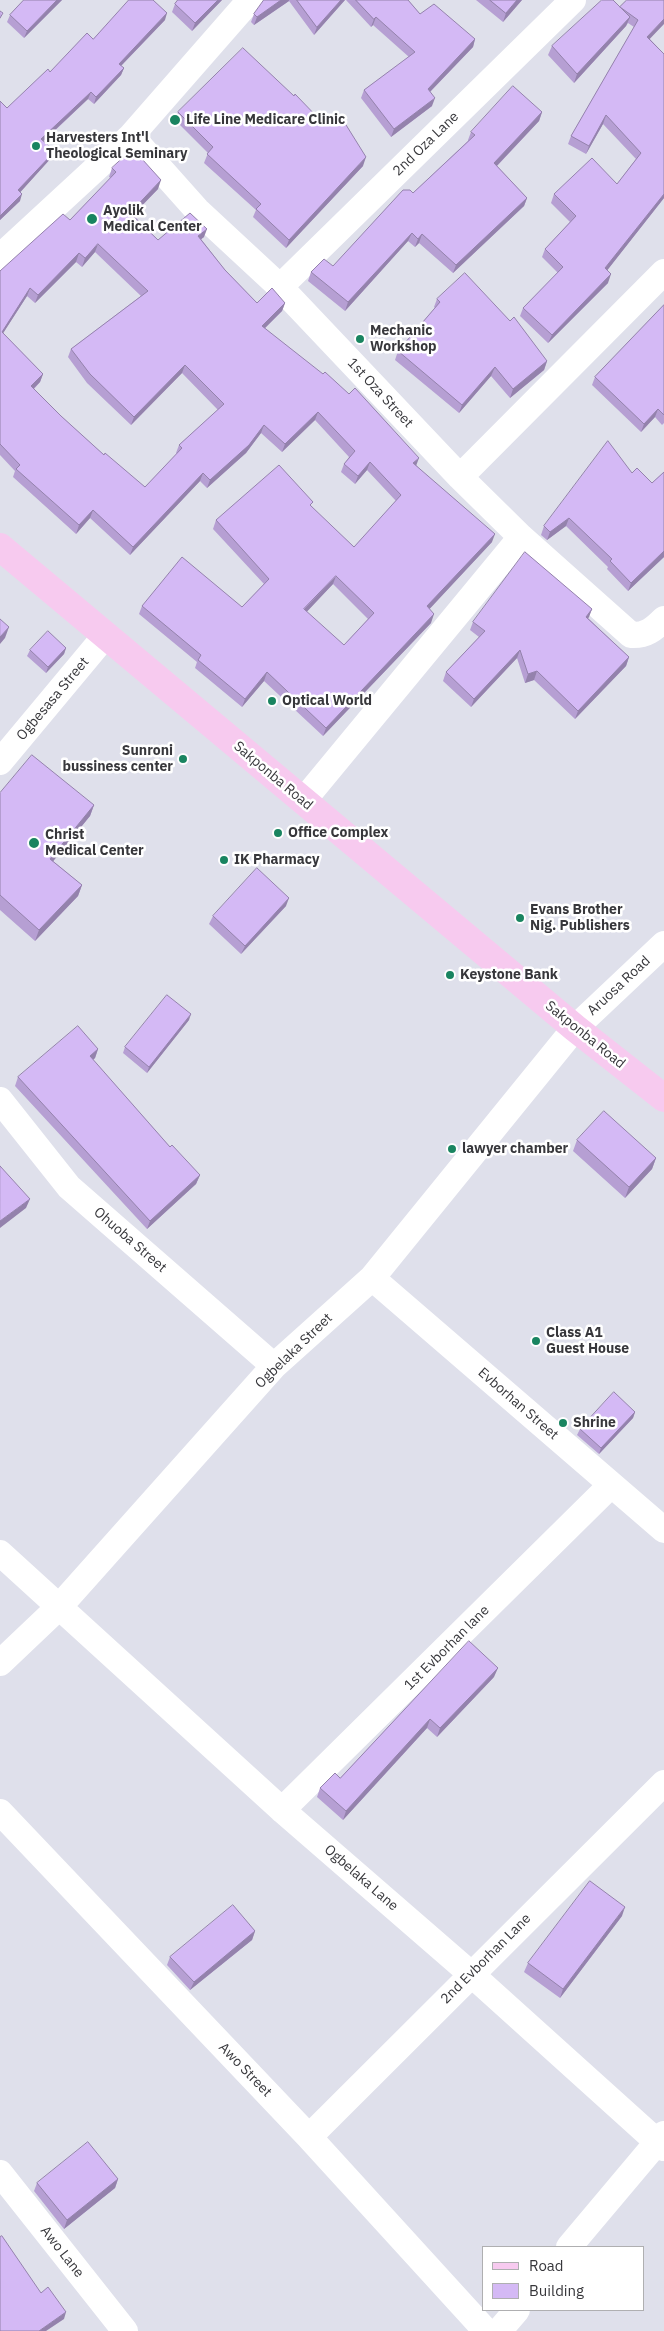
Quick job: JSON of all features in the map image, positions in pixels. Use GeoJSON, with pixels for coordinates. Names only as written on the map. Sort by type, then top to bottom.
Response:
{"type":"FeatureCollection","features":[{"type":"Feature","properties":{"kind":"main road","name":"Sakponba Road"},"geometry":{"type":"LineString","coordinates":[[0,547],[575,1028],[664,1098]]}},
{"type":"Feature","properties":{"kind":"street"},"geometry":{"type":"LineString","coordinates":[[0,257],[131,136],[250,0]]}},
{"type":"Feature","properties":{"kind":"street","name":"2nd Oza Lane"},"geometry":{"type":"LineString","coordinates":[[280,287],[573,0]]}},
{"type":"Feature","properties":{"kind":"street","name":"1st Oza Street"},"geometry":{"type":"LineString","coordinates":[[131,136],[197,210],[280,287],[460,477],[521,537],[630,635],[639,636],[652,630],[664,618]]}},
{"type":"Feature","properties":{"kind":"street"},"geometry":{"type":"LineString","coordinates":[[460,477],[664,272]]}},
{"type":"Feature","properties":{"kind":"street"},"geometry":{"type":"LineString","coordinates":[[303,801],[521,537]]}},
{"type":"Feature","properties":{"kind":"street","name":"Ogbesasa Street"},"geometry":{"type":"LineString","coordinates":[[0,762],[105,636]]}},
{"type":"Feature","properties":{"kind":"street","name":"Aruosa Road"},"geometry":{"type":"LineString","coordinates":[[575,1028],[664,944]]}},
{"type":"Feature","properties":{"kind":"street","name":"Ogbelaka Street"},"geometry":{"type":"LineString","coordinates":[[0,1663],[59,1607],[274,1366],[372,1278],[575,1028]]}},
{"type":"Feature","properties":{"kind":"street","name":"Ohuoba Street"},"geometry":{"type":"LineString","coordinates":[[0,1100],[69,1187],[274,1366]]}},
{"type":"Feature","properties":{"kind":"street","name":"Evborhan Street"},"geometry":{"type":"LineString","coordinates":[[372,1278],[664,1530]]}},
{"type":"Feature","properties":{"kind":"street","name":"1st Evborhan lane"},"geometry":{"type":"LineString","coordinates":[[282,1810],[611,1485]]}},
{"type":"Feature","properties":{"kind":"street","name":"Ogbelaka Lane"},"geometry":{"type":"LineString","coordinates":[[0,1552],[282,1810],[662,2141]]}},
{"type":"Feature","properties":{"kind":"street","name":"2nd Evborhan Lane"},"geometry":{"type":"LineString","coordinates":[[309,2137],[664,1783]]}},
{"type":"Feature","properties":{"kind":"street","name":"Awo Street"},"geometry":{"type":"LineString","coordinates":[[0,1812],[309,2137],[486,2331]]}},
{"type":"Feature","properties":{"kind":"street"},"geometry":{"type":"LineString","coordinates":[[570,2246],[662,2141]]}},
{"type":"Feature","properties":{"kind":"street","name":"Awo Lane"},"geometry":{"type":"LineString","coordinates":[[0,2173],[125,2331]]}},
{"type":"Feature","properties":{"kind":"street"},"geometry":{"type":"LineString","coordinates":[[499,2331],[516,2311]]}},
{"type":"Feature","properties":{"kind":"building"},"geometry":{"type":"Polygon","coordinates":[[[24,0],[57,0],[27,31],[10,15],[24,0]]]}},
{"type":"Feature","properties":{"kind":"building"},"geometry":{"type":"Polygon","coordinates":[[[129,0],[153,0],[167,13],[119,64],[124,68],[96,97],[91,92],[41,139],[55,151],[18,190],[22,194],[0,216],[0,101],[7,108],[48,69],[50,72],[87,33],[93,39],[129,0]]]}},
{"type":"Feature","properties":{"kind":"building"},"geometry":{"type":"Polygon","coordinates":[[[178,0],[218,0],[195,23],[175,4],[178,0]]]}},
{"type":"Feature","properties":{"kind":"building"},"geometry":{"type":"Polygon","coordinates":[[[264,0],[281,0],[257,17],[254,14],[264,0]]]}},
{"type":"Feature","properties":{"kind":"building"},"geometry":{"type":"Polygon","coordinates":[[[297,0],[341,0],[317,27],[297,0]]]}},
{"type":"Feature","properties":{"kind":"building"},"geometry":{"type":"Polygon","coordinates":[[[356,0],[408,0],[420,14],[434,4],[475,39],[428,89],[435,98],[394,129],[364,90],[415,52],[376,17],[374,19],[356,0]]]}},
{"type":"Feature","properties":{"kind":"building"},"geometry":{"type":"Polygon","coordinates":[[[490,0],[517,0],[506,13],[490,0]]]}},
{"type":"Feature","properties":{"kind":"building"},"geometry":{"type":"Polygon","coordinates":[[[602,0],[613,0],[630,17],[577,74],[552,46],[602,0]]]}},
{"type":"Feature","properties":{"kind":"building"},"geometry":{"type":"Polygon","coordinates":[[[627,0],[664,0],[664,19],[647,37],[664,54],[664,194],[605,268],[611,274],[552,335],[523,308],[563,267],[545,249],[576,216],[554,194],[592,158],[617,184],[641,153],[606,115],[589,146],[571,136],[638,20],[620,7],[627,0]]]}},
{"type":"Feature","properties":{"kind":"building"},"geometry":{"type":"Polygon","coordinates":[[[243,48],[294,96],[295,94],[322,122],[338,112],[366,157],[289,240],[256,209],[261,204],[207,154],[213,147],[178,112],[243,48]]]}},
{"type":"Feature","properties":{"kind":"building"},"geometry":{"type":"Polygon","coordinates":[[[513,86],[542,112],[494,163],[527,198],[456,265],[422,234],[418,239],[412,233],[348,302],[311,272],[324,259],[333,266],[403,190],[410,190],[413,193],[475,135],[471,132],[513,86]]]}},
{"type":"Feature","properties":{"kind":"building"},"geometry":{"type":"Polygon","coordinates":[[[133,149],[161,180],[130,213],[158,240],[190,213],[207,229],[198,236],[225,270],[257,303],[272,288],[285,303],[262,326],[323,374],[325,372],[349,394],[355,388],[419,458],[413,463],[495,534],[427,606],[434,614],[326,728],[267,672],[245,699],[198,660],[201,655],[142,606],[182,557],[242,607],[269,579],[216,520],[279,465],[313,502],[310,505],[354,547],[401,495],[370,462],[358,476],[344,464],[355,451],[318,412],[285,444],[264,425],[249,445],[210,480],[203,473],[133,547],[93,510],[79,525],[16,469],[20,465],[0,444],[0,271],[63,214],[70,220],[116,172],[112,168],[133,149]],[[98,244],[85,258],[79,253],[38,295],[30,288],[2,332],[43,374],[31,386],[104,455],[105,453],[145,487],[182,448],[179,445],[224,404],[185,365],[134,417],[90,374],[71,349],[148,291],[98,244]],[[336,576],[304,609],[344,645],[374,613],[336,576]]]}},
{"type":"Feature","properties":{"kind":"building"},"geometry":{"type":"Polygon","coordinates":[[[465,273],[510,321],[514,317],[547,361],[513,389],[495,367],[462,405],[398,351],[440,302],[437,299],[465,273]]]}},
{"type":"Feature","properties":{"kind":"building"},"geometry":{"type":"Polygon","coordinates":[[[664,305],[664,415],[658,409],[644,424],[595,377],[664,305]]]}},
{"type":"Feature","properties":{"kind":"building"},"geometry":{"type":"Polygon","coordinates":[[[608,441],[632,473],[637,468],[652,483],[664,472],[664,551],[631,583],[610,561],[612,559],[569,518],[550,532],[544,526],[608,441]]]}},
{"type":"Feature","properties":{"kind":"building"},"geometry":{"type":"Polygon","coordinates":[[[525,552],[592,609],[586,617],[629,657],[578,711],[537,671],[528,674],[520,650],[474,699],[446,672],[485,631],[473,622],[525,552]]]}},
{"type":"Feature","properties":{"kind":"building"},"geometry":{"type":"Polygon","coordinates":[[[0,619],[9,627],[0,637],[0,619]]]}},
{"type":"Feature","properties":{"kind":"building"},"geometry":{"type":"Polygon","coordinates":[[[48,631],[66,648],[48,667],[30,650],[48,631]]]}},
{"type":"Feature","properties":{"kind":"building","name":"Christ Medical Center"},"geometry":{"type":"Polygon","coordinates":[[[32,755],[94,805],[50,859],[82,885],[39,930],[0,895],[0,793],[32,755]]]}},
{"type":"Feature","properties":{"kind":"building"},"geometry":{"type":"Polygon","coordinates":[[[257,868],[289,898],[245,946],[213,916],[257,868]]]}},
{"type":"Feature","properties":{"kind":"building"},"geometry":{"type":"Polygon","coordinates":[[[167,995],[191,1014],[149,1067],[125,1047],[167,995]]]}},
{"type":"Feature","properties":{"kind":"building"},"geometry":{"type":"Polygon","coordinates":[[[78,1026],[98,1049],[90,1056],[170,1147],[172,1145],[200,1175],[150,1221],[18,1077],[78,1026]]]}},
{"type":"Feature","properties":{"kind":"building"},"geometry":{"type":"Polygon","coordinates":[[[604,1111],[656,1158],[629,1187],[577,1140],[604,1111]]]}},
{"type":"Feature","properties":{"kind":"building"},"geometry":{"type":"Polygon","coordinates":[[[0,1166],[30,1199],[0,1221],[0,1166]]]}},
{"type":"Feature","properties":{"kind":"building"},"geometry":{"type":"Polygon","coordinates":[[[614,1392],[635,1412],[601,1448],[580,1429],[614,1392]]]}},
{"type":"Feature","properties":{"kind":"building"},"geometry":{"type":"Polygon","coordinates":[[[469,1641],[498,1668],[440,1728],[430,1719],[346,1811],[320,1788],[335,1773],[340,1778],[469,1641]]]}},
{"type":"Feature","properties":{"kind":"building"},"geometry":{"type":"Polygon","coordinates":[[[590,1881],[625,1907],[563,1989],[528,1963],[590,1881]]]}},
{"type":"Feature","properties":{"kind":"building"},"geometry":{"type":"Polygon","coordinates":[[[233,1905],[255,1931],[194,1982],[170,1957],[233,1905]]]}},
{"type":"Feature","properties":{"kind":"building"},"geometry":{"type":"Polygon","coordinates":[[[88,2142],[118,2179],[67,2220],[37,2183],[88,2142]]]}},
{"type":"Feature","properties":{"kind":"building"},"geometry":{"type":"Polygon","coordinates":[[[2,2236],[41,2293],[48,2287],[66,2312],[39,2331],[0,2331],[0,2237],[2,2236]]]}},
{"type":"Feature","properties":{"kind":"place","name":"Life Line Medicare Clinic"},"geometry":{"type":"Point","coordinates":[175,120]}},
{"type":"Feature","properties":{"kind":"place","name":"Harvesters Int'l Theological Seminary"},"geometry":{"type":"Point","coordinates":[36,146]}},
{"type":"Feature","properties":{"kind":"place","name":"Ayolik Medical Center"},"geometry":{"type":"Point","coordinates":[92,219]}},
{"type":"Feature","properties":{"kind":"place","name":"Mechanic Workshop"},"geometry":{"type":"Point","coordinates":[360,339]}},
{"type":"Feature","properties":{"kind":"place","name":"Optical World"},"geometry":{"type":"Point","coordinates":[272,701]}},
{"type":"Feature","properties":{"kind":"place","name":"Sunroni bussiness center"},"geometry":{"type":"Point","coordinates":[183,759]}},
{"type":"Feature","properties":{"kind":"place","name":"Office Complex"},"geometry":{"type":"Point","coordinates":[278,833]}},
{"type":"Feature","properties":{"kind":"place","name":"Christ Medical Center"},"geometry":{"type":"Point","coordinates":[34,843]}},
{"type":"Feature","properties":{"kind":"place","name":"IK Pharmacy"},"geometry":{"type":"Point","coordinates":[224,860]}},
{"type":"Feature","properties":{"kind":"place","name":"Evans Brother Nig. Publishers"},"geometry":{"type":"Point","coordinates":[520,918]}},
{"type":"Feature","properties":{"kind":"place","name":"Keystone Bank"},"geometry":{"type":"Point","coordinates":[450,975]}},
{"type":"Feature","properties":{"kind":"place","name":"lawyer chamber"},"geometry":{"type":"Point","coordinates":[452,1149]}},
{"type":"Feature","properties":{"kind":"place","name":"Class A1 Guest House"},"geometry":{"type":"Point","coordinates":[536,1341]}},
{"type":"Feature","properties":{"kind":"place","name":"Shrine"},"geometry":{"type":"Point","coordinates":[563,1423]}}]}
